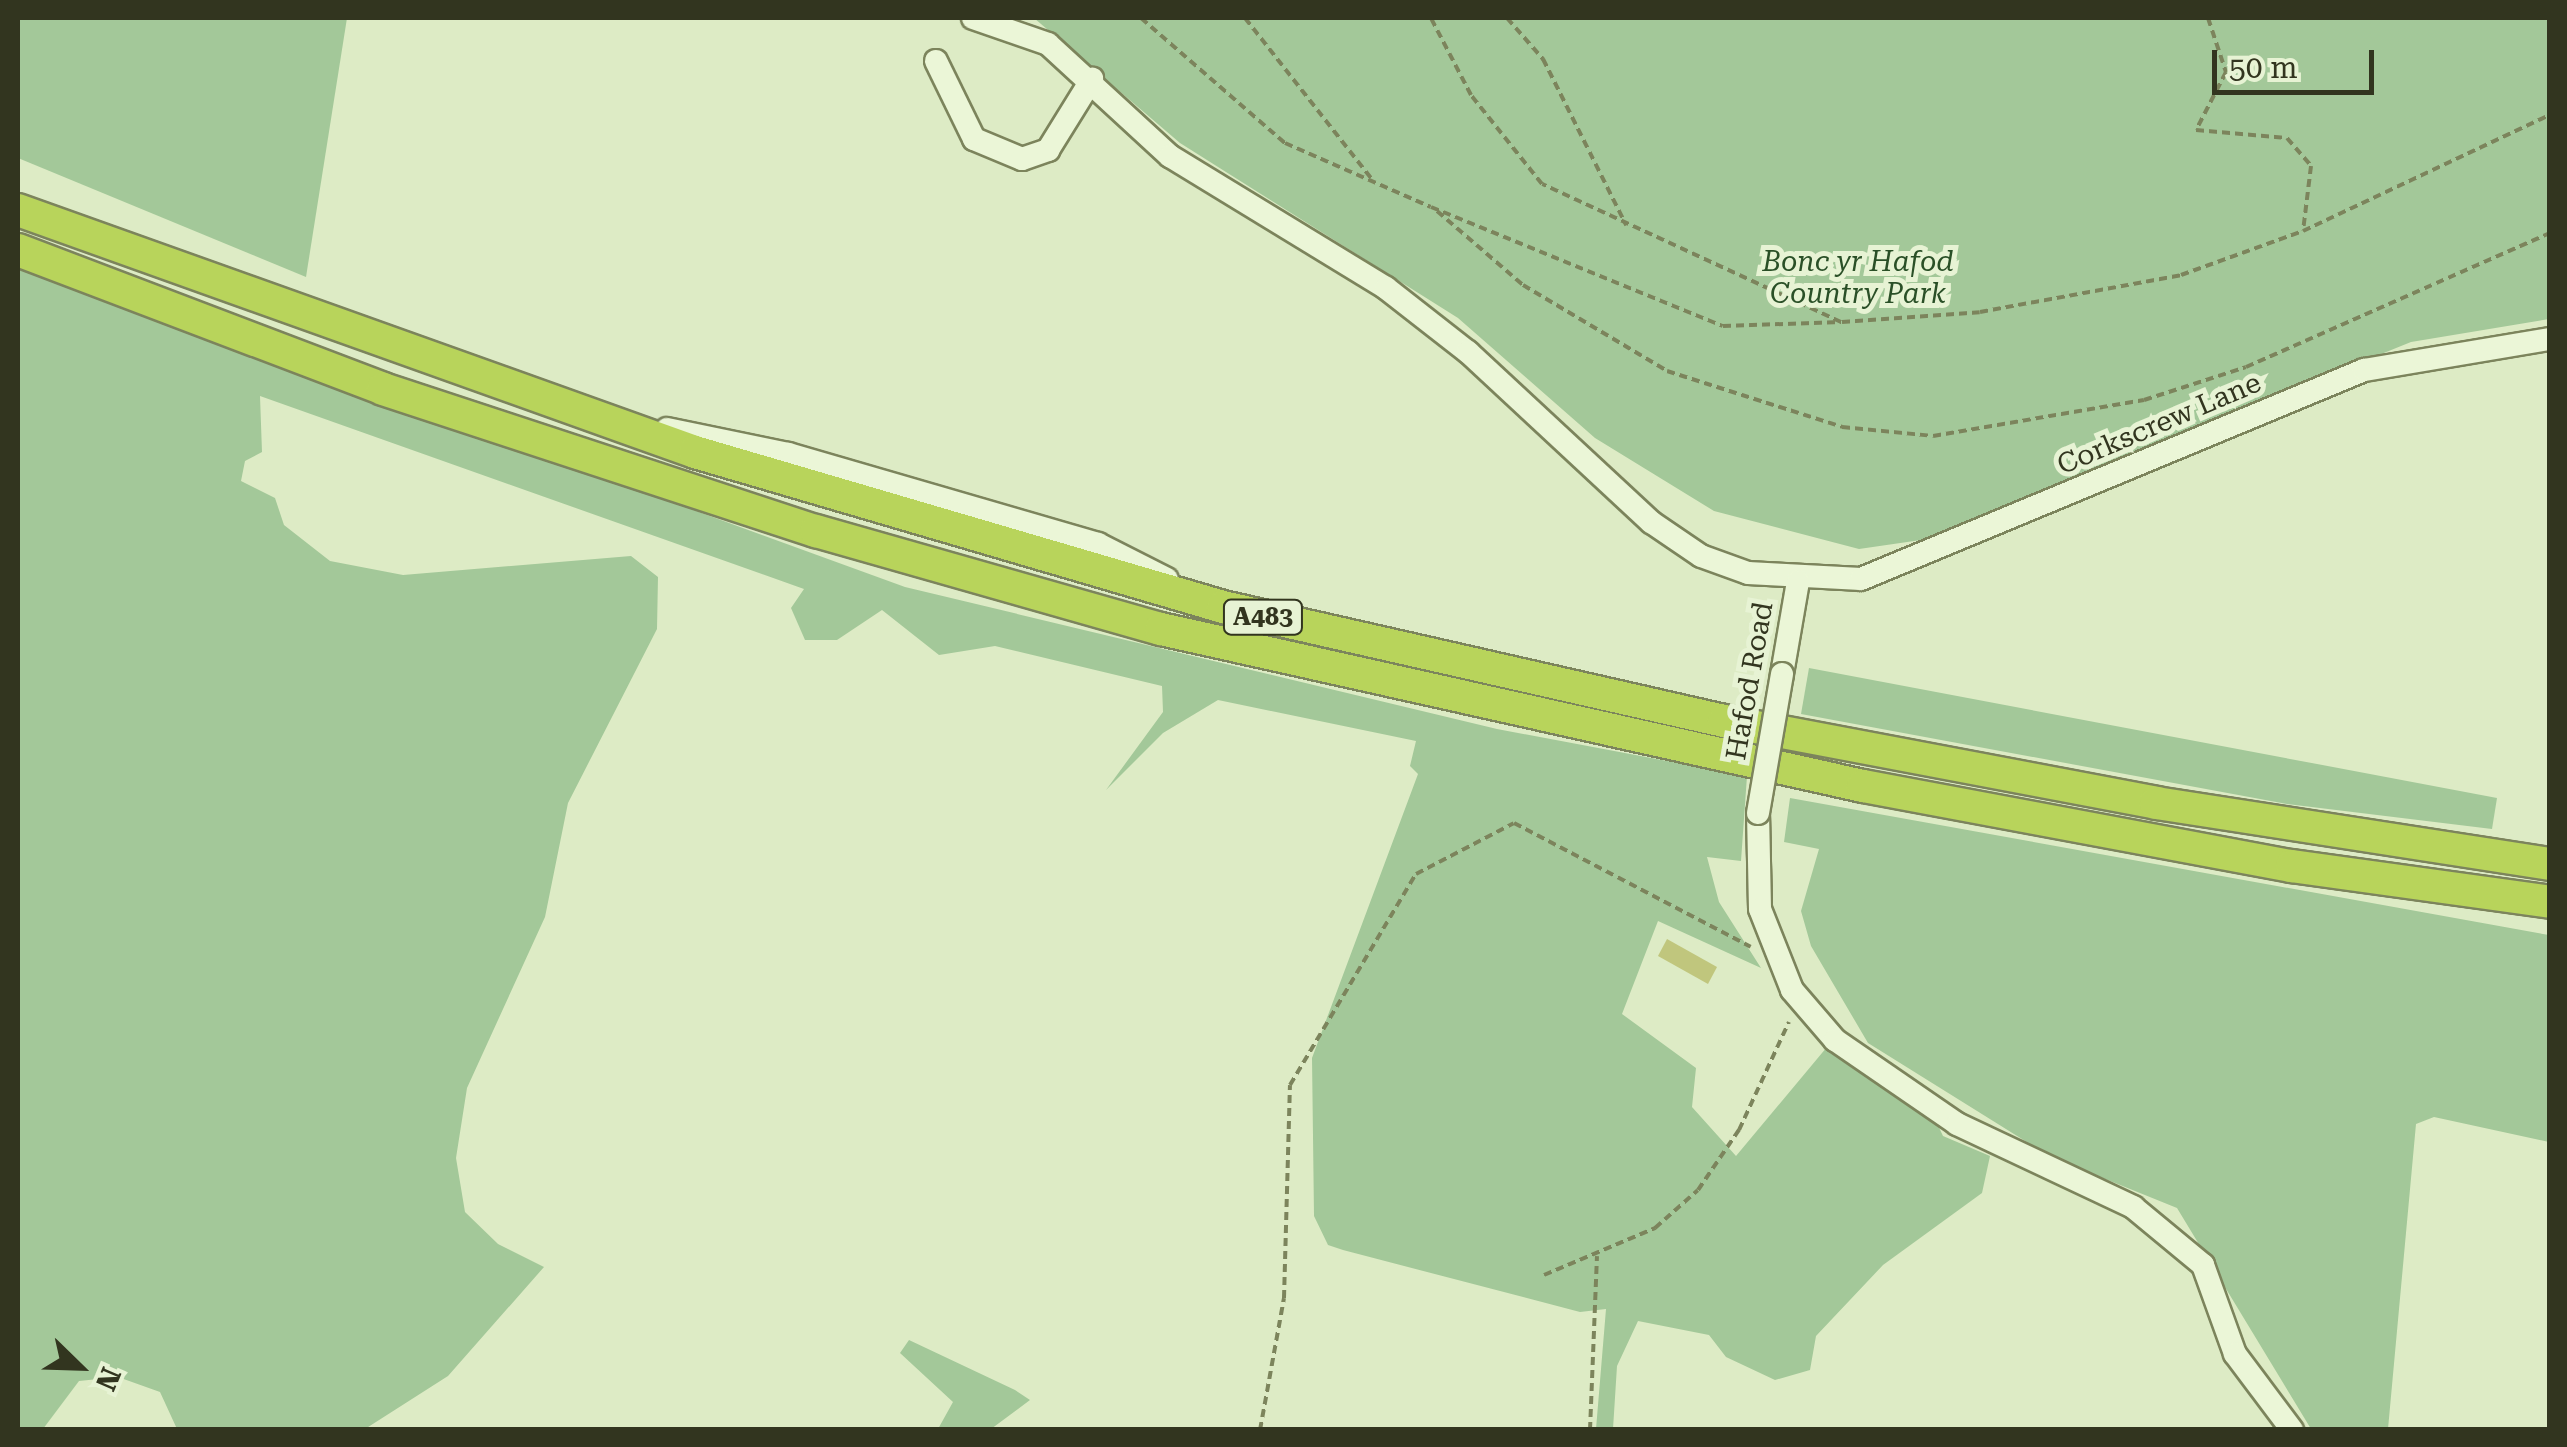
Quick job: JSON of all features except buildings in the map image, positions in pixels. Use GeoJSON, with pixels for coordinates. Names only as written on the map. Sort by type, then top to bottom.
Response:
{"type":"FeatureCollection","features":[{"type":"Feature","properties":{"kind":"highway","name":"A483"},"geometry":{"type":"LineString","coordinates":[[18,210],[576,410],[933,528],[1223,608],[1724,721],[2156,803],[2550,864]]}},
{"type":"Feature","properties":{"kind":"highway","name":"A483"},"geometry":{"type":"LineString","coordinates":[[18,250],[402,395],[816,531],[1162,629],[1863,786],[2292,866],[2550,902]]}},
{"type":"Feature","properties":{"kind":"street","name":"Hafod Road"},"geometry":{"type":"LineString","coordinates":[[973,18],[1048,44],[1092,79],[1170,156],[1386,288],[1468,352],[1651,522],[1701,556],[1798,581],[1758,813],[1760,908],[1800,999],[1835,1040],[1957,1124],[2134,1207],[2204,1266],[2236,1354],[2292,1430]]}},
{"type":"Feature","properties":{"kind":"street"},"geometry":{"type":"LineString","coordinates":[[936,61],[974,138],[1022,159],[1048,150],[1092,79]]}},
{"type":"Feature","properties":{"kind":"street","name":"Corkscrew Lane"},"geometry":{"type":"LineString","coordinates":[[1798,581],[1861,579],[1909,562],[2364,370],[2550,339]]}},
{"type":"Feature","properties":{"kind":"path"},"geometry":{"type":"LineString","coordinates":[[1141,18],[1284,143],[1723,326],[1980,312],[2181,276],[2303,231],[2550,115]]}},
{"type":"Feature","properties":{"kind":"path"},"geometry":{"type":"LineString","coordinates":[[1245,18],[1374,182]]}},
{"type":"Feature","properties":{"kind":"path"},"geometry":{"type":"LineString","coordinates":[[1432,18],[1471,95],[1542,184],[1627,227],[1841,322]]}},
{"type":"Feature","properties":{"kind":"path"},"geometry":{"type":"LineString","coordinates":[[1507,18],[1543,58],[1627,227]]}},
{"type":"Feature","properties":{"kind":"path"},"geometry":{"type":"LineString","coordinates":[[2095,18],[2124,18]]}},
{"type":"Feature","properties":{"kind":"path"},"geometry":{"type":"LineString","coordinates":[[2208,18],[2226,72],[2196,130],[2287,138],[2311,166],[2303,231]]}},
{"type":"Feature","properties":{"kind":"path"},"geometry":{"type":"LineString","coordinates":[[1431,206],[1523,285],[1666,372],[1842,427],[1933,436],[2144,400],[2246,368],[2550,233]]}},
{"type":"Feature","properties":{"kind":"path"},"geometry":{"type":"LineString","coordinates":[[1260,1430],[1284,1298],[1290,1086],[1416,874],[1514,823],[1782,964]]}},
{"type":"Feature","properties":{"kind":"path"},"geometry":{"type":"LineString","coordinates":[[1544,1275],[1598,1256],[1655,1228],[1698,1190],[1739,1130],[1800,999]]}},
{"type":"Feature","properties":{"kind":"path"},"geometry":{"type":"LineString","coordinates":[[1590,1430],[1598,1256]]}},
{"type":"Feature","properties":{"kind":"green space"},"geometry":{"type":"Polygon","coordinates":[[[18,18],[347,18],[306,277],[18,158],[18,18]]]}},
{"type":"Feature","properties":{"kind":"green space","name":"Bonc yr Hafod Country Park"},"geometry":{"type":"Polygon","coordinates":[[[1034,18],[2549,18],[2549,319],[2411,342],[1921,540],[1859,549],[1714,511],[1595,438],[1458,318],[1180,143],[1034,18]]]}},
{"type":"Feature","properties":{"kind":"green space"},"geometry":{"type":"Polygon","coordinates":[[[18,264],[905,587],[1497,729],[1747,776],[1741,861],[1707,857],[1719,902],[1761,968],[1658,921],[1622,1014],[1696,1068],[1692,1107],[1736,1156],[1827,1047],[1933,1115],[1943,1136],[1990,1156],[1982,1193],[1883,1265],[1816,1336],[1810,1370],[1775,1380],[1726,1357],[1709,1335],[1638,1321],[1617,1366],[1613,1429],[1596,1429],[1606,1309],[1580,1312],[1343,1250],[1328,1245],[1314,1216],[1312,1058],[1418,774],[1410,766],[1416,741],[1218,700],[1163,733],[1106,790],[1163,712],[1162,686],[995,646],[939,655],[882,610],[837,640],[805,640],[791,608],[804,589],[260,396],[262,452],[245,461],[241,481],[275,498],[284,525],[330,561],[403,575],[631,556],[658,577],[657,629],[568,803],[545,917],[467,1088],[456,1158],[465,1212],[498,1244],[544,1267],[448,1376],[365,1429],[177,1429],[160,1392],[118,1377],[79,1381],[43,1429],[18,1429],[18,264]]]}},
{"type":"Feature","properties":{"kind":"green space"},"geometry":{"type":"Polygon","coordinates":[[[1809,668],[2497,798],[2492,829],[2287,804],[1801,714],[1809,668]]]}},
{"type":"Feature","properties":{"kind":"green space"},"geometry":{"type":"Polygon","coordinates":[[[1790,798],[2549,935],[2549,1142],[2434,1117],[2416,1124],[2388,1429],[2311,1429],[2177,1208],[2051,1157],[1868,1043],[1811,946],[1801,911],[1819,849],[1784,842],[1790,798]]]}},
{"type":"Feature","properties":{"kind":"green space"},"geometry":{"type":"Polygon","coordinates":[[[909,1340],[1030,1400],[991,1429],[938,1429],[953,1402],[900,1353],[909,1340]]]}}]}
